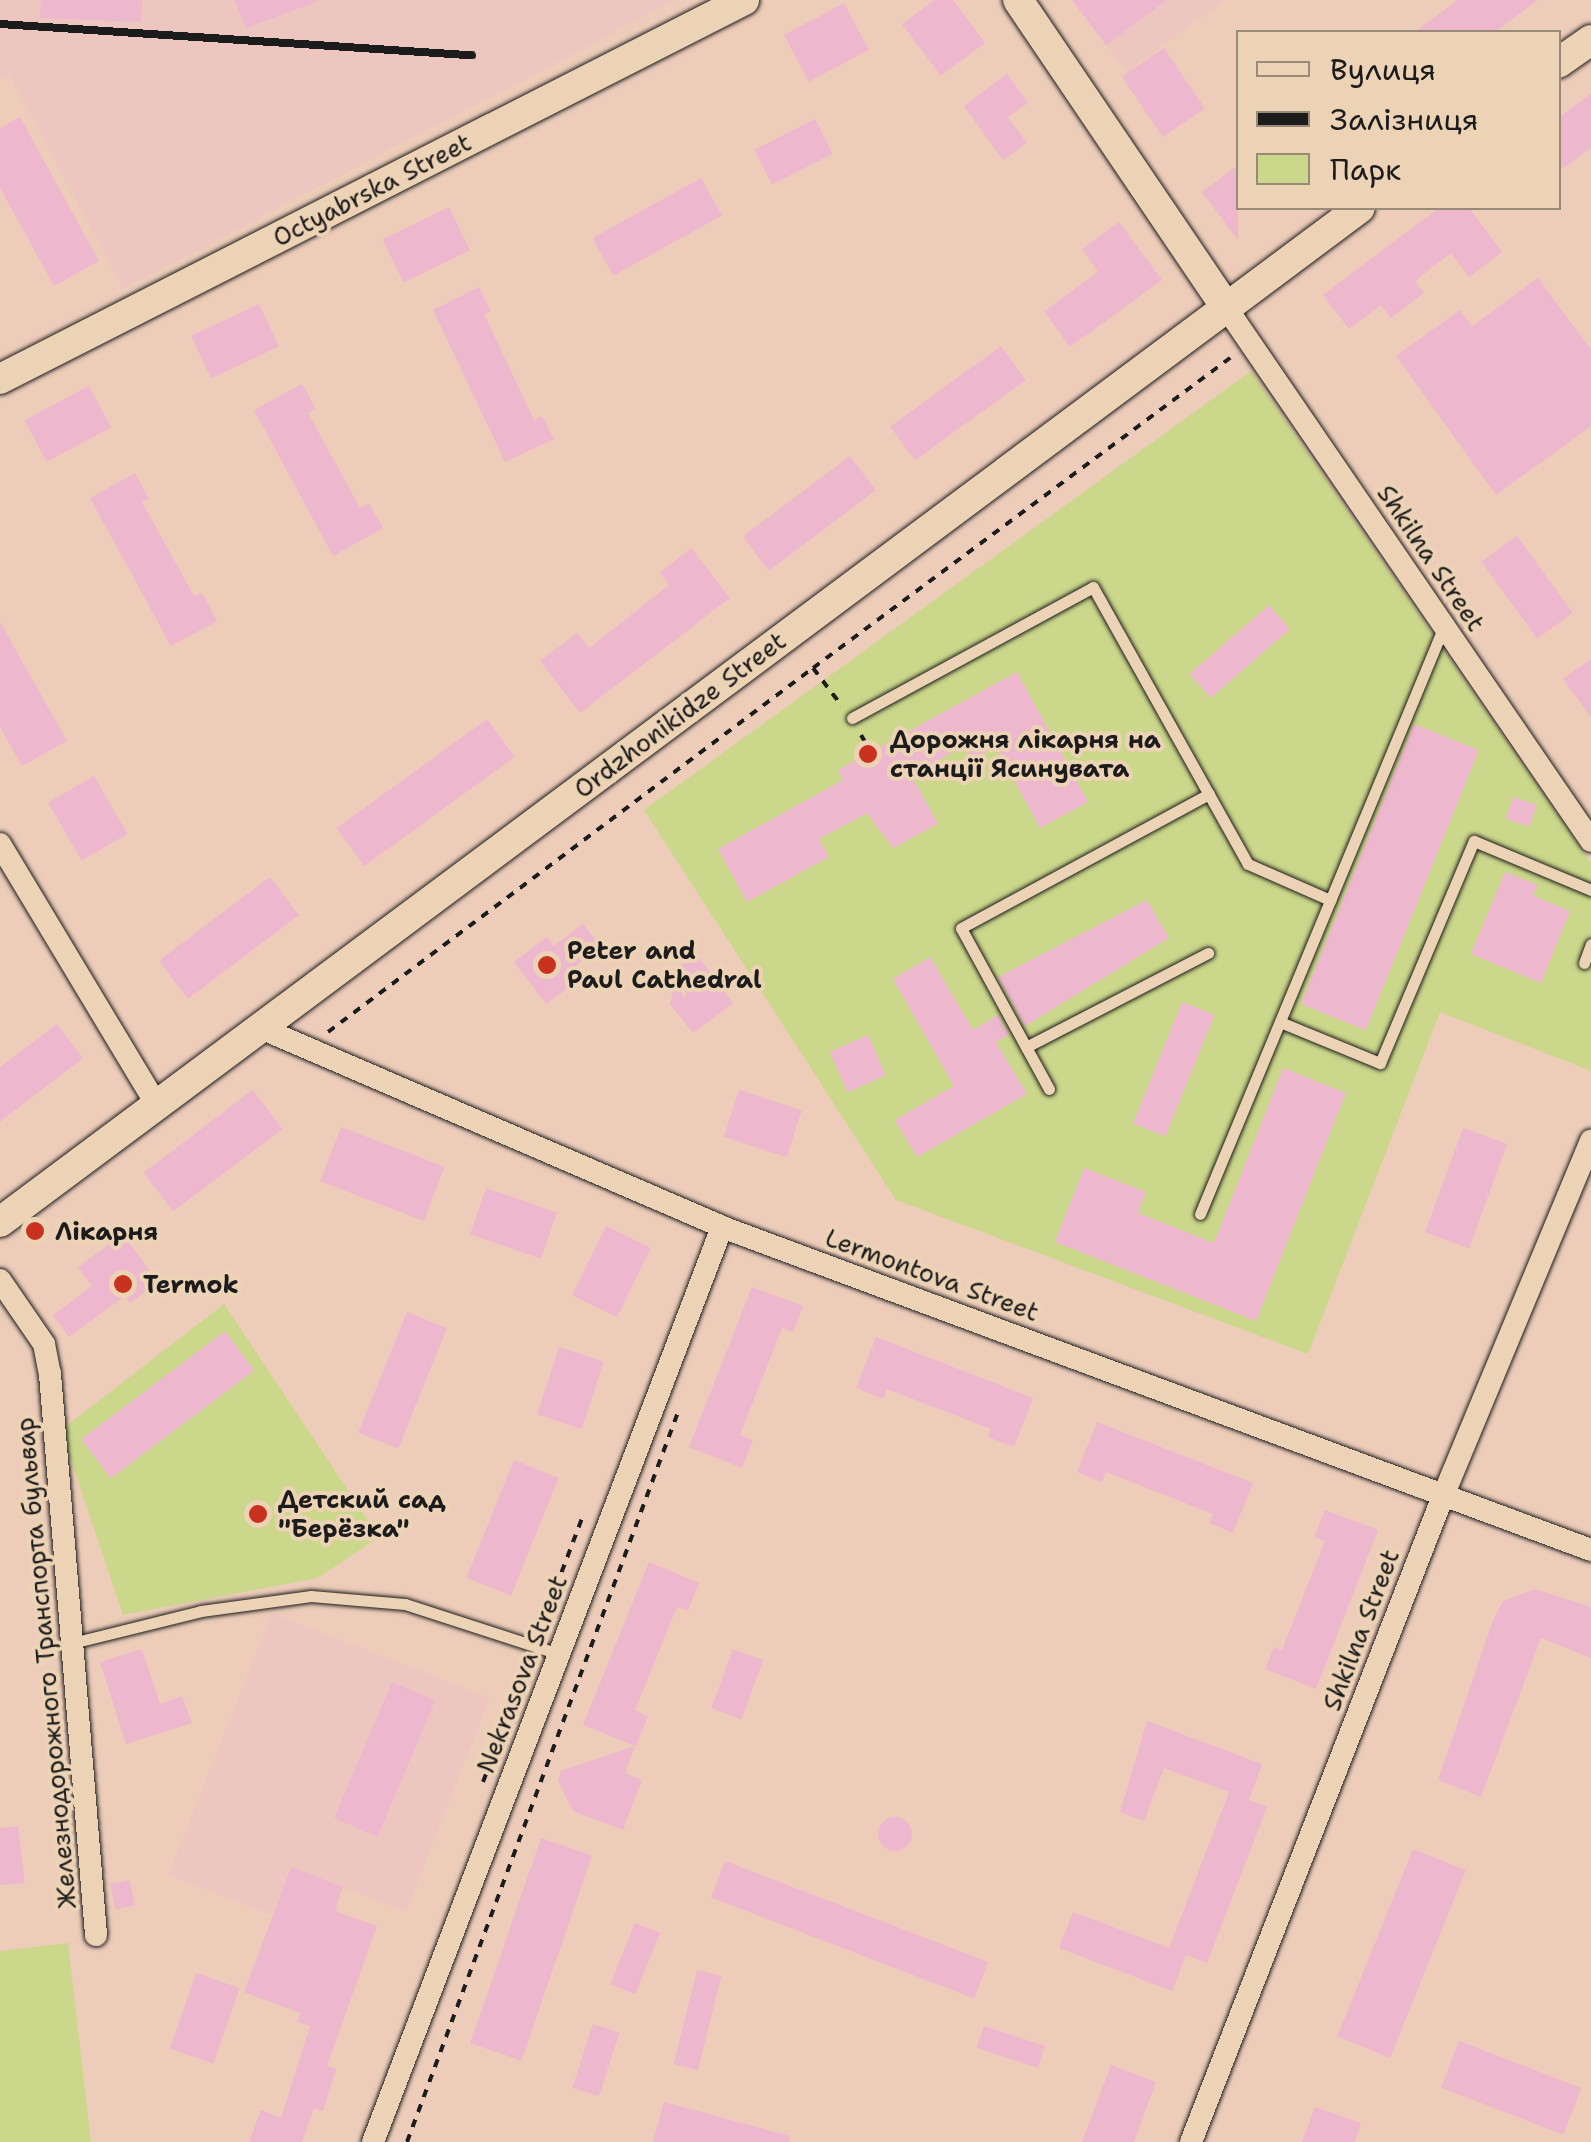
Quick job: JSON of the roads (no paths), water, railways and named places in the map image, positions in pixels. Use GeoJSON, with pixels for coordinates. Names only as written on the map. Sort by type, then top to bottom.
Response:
{"type":"FeatureCollection","features":[{"type":"Feature","properties":{"kind":"main road","name":"Octyabrska Street"},"geometry":{"type":"LineString","coordinates":[[0,379],[744,0]]}},
{"type":"Feature","properties":{"kind":"main road"},"geometry":{"type":"LineString","coordinates":[[1018,0],[1225,306]]}},
{"type":"Feature","properties":{"kind":"main road"},"geometry":{"type":"LineString","coordinates":[[1561,62],[1591,40]]}},
{"type":"Feature","properties":{"kind":"main road","name":"Ordzhonikidze Street"},"geometry":{"type":"LineString","coordinates":[[0,1222],[1357,210]]}},
{"type":"Feature","properties":{"kind":"street","name":"Shkilna Street"},"geometry":{"type":"LineString","coordinates":[[1225,306],[1591,841]]}},
{"type":"Feature","properties":{"kind":"street"},"geometry":{"type":"LineString","coordinates":[[0,844],[158,1107]]}},
{"type":"Feature","properties":{"kind":"street","name":"Lermontova Street"},"geometry":{"type":"LineString","coordinates":[[263,1028],[722,1226],[1591,1550]]}},
{"type":"Feature","properties":{"kind":"street","name":"Shkilna Street"},"geometry":{"type":"LineString","coordinates":[[1190,2142],[1443,1496],[1591,1141]]}},
{"type":"Feature","properties":{"kind":"street","name":"Nekrasova Street"},"geometry":{"type":"LineString","coordinates":[[373,2142],[722,1226]]}},
{"type":"Feature","properties":{"kind":"street","name":"Железнодорожного Транспорта бульвар"},"geometry":{"type":"LineString","coordinates":[[0,1280],[44,1344],[50,1374],[96,1935]]}},
{"type":"Feature","properties":{"kind":"lane"},"geometry":{"type":"LineString","coordinates":[[852,718],[1092,587],[1248,864],[1330,900]]}},
{"type":"Feature","properties":{"kind":"lane"},"geometry":{"type":"LineString","coordinates":[[1200,1214],[1444,626]]}},
{"type":"Feature","properties":{"kind":"lane"},"geometry":{"type":"LineString","coordinates":[[1049,1089],[961,928],[1209,794]]}},
{"type":"Feature","properties":{"kind":"lane"},"geometry":{"type":"LineString","coordinates":[[1280,1022],[1380,1063],[1474,841],[1591,890]]}},
{"type":"Feature","properties":{"kind":"lane"},"geometry":{"type":"LineString","coordinates":[[1584,964],[1591,944]]}},
{"type":"Feature","properties":{"kind":"lane"},"geometry":{"type":"LineString","coordinates":[[1026,1047],[1208,953]]}},
{"type":"Feature","properties":{"kind":"lane"},"geometry":{"type":"LineString","coordinates":[[72,1644],[201,1611],[311,1596],[405,1604],[559,1654]]}},
{"type":"Feature","properties":{"kind":"railway"},"geometry":{"type":"LineString","coordinates":[[0,24],[472,55]]}},
{"type":"Feature","properties":{"kind":"place","name":"Дорожня лікарня на станції Ясинувата"},"geometry":{"type":"Point","coordinates":[868,754]}},
{"type":"Feature","properties":{"kind":"place","name":"Peter and Paul Cathedral"},"geometry":{"type":"Point","coordinates":[547,965]}},
{"type":"Feature","properties":{"kind":"place","name":"Лікарня"},"geometry":{"type":"Point","coordinates":[35,1231]}},
{"type":"Feature","properties":{"kind":"place","name":"Termok"},"geometry":{"type":"Point","coordinates":[123,1284]}},
{"type":"Feature","properties":{"kind":"place","name":"Детский сад \"Берёзка\""},"geometry":{"type":"Point","coordinates":[258,1514]}}]}
